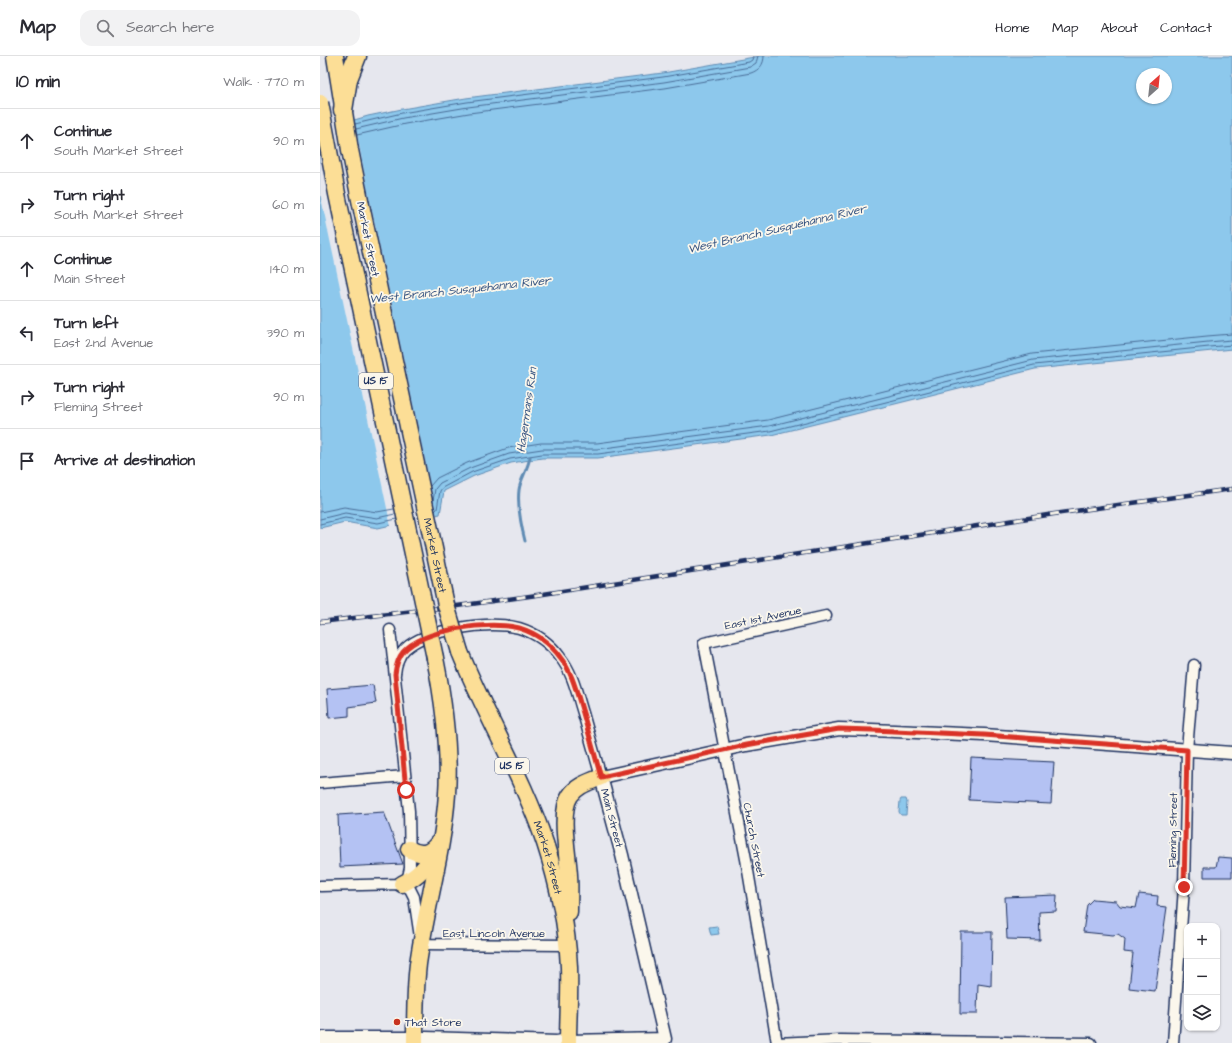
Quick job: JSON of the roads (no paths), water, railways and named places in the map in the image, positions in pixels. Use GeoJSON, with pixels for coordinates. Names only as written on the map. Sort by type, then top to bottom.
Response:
{"type":"FeatureCollection","features":[{"type":"Feature","properties":{"kind":"highway","name":"Market Street"},"geometry":{"type":"LineString","coordinates":[[336,56],[343,110],[358,187],[444,598],[460,652],[469,675],[538,822],[556,882],[564,922],[569,967],[568,1042]]}},
{"type":"Feature","properties":{"kind":"highway"},"geometry":{"type":"LineString","coordinates":[[343,110],[350,70],[357,56]]}},
{"type":"Feature","properties":{"kind":"highway","name":"Market Street"},"geometry":{"type":"LineString","coordinates":[[320,103],[338,202],[442,694],[448,751],[447,793],[442,839],[422,944]]}},
{"type":"Feature","properties":{"kind":"highway"},"geometry":{"type":"LineString","coordinates":[[567,945],[570,887],[565,818],[566,805],[570,795],[578,787],[601,777]]}},
{"type":"Feature","properties":{"kind":"highway"},"geometry":{"type":"LineString","coordinates":[[409,849],[425,854],[435,848],[442,839]]}},
{"type":"Feature","properties":{"kind":"highway"},"geometry":{"type":"LineString","coordinates":[[402,884],[415,877],[426,867],[442,839]]}},
{"type":"Feature","properties":{"kind":"highway","name":"US 15"},"geometry":{"type":"LineString","coordinates":[[415,1041],[417,987],[422,944]]}},
{"type":"Feature","properties":{"kind":"main road"},"geometry":{"type":"LineString","coordinates":[[320,1039],[568,1042]]}},
{"type":"Feature","properties":{"kind":"street","name":"East 1st Avenue"},"geometry":{"type":"LineString","coordinates":[[704,643],[826,616]]}},
{"type":"Feature","properties":{"kind":"street","name":"Main Street"},"geometry":{"type":"LineString","coordinates":[[395,674],[396,665],[402,653],[406,648],[421,639],[449,631],[484,626],[502,625],[527,632],[548,644],[560,656],[572,679],[601,777],[622,855],[665,1041]]}},
{"type":"Feature","properties":{"kind":"street"},"geometry":{"type":"LineString","coordinates":[[390,630],[409,811],[410,873],[402,884]]}},
{"type":"Feature","properties":{"kind":"street","name":"Church Street"},"geometry":{"type":"LineString","coordinates":[[704,643],[746,860],[777,1043]]}},
{"type":"Feature","properties":{"kind":"street","name":"Fleming Street"},"geometry":{"type":"LineString","coordinates":[[1173,1043],[1184,887],[1187,750],[1194,665]]}},
{"type":"Feature","properties":{"kind":"street"},"geometry":{"type":"LineString","coordinates":[[601,777],[746,745],[839,729],[984,735],[1232,753]]}},
{"type":"Feature","properties":{"kind":"street"},"geometry":{"type":"LineString","coordinates":[[320,783],[405,776]]}},
{"type":"Feature","properties":{"kind":"street"},"geometry":{"type":"LineString","coordinates":[[320,886],[402,884],[410,889],[414,897],[422,944]]}},
{"type":"Feature","properties":{"kind":"street","name":"East Lincoln Avenue"},"geometry":{"type":"LineString","coordinates":[[422,944],[567,945]]}},
{"type":"Feature","properties":{"kind":"street"},"geometry":{"type":"LineString","coordinates":[[777,1043],[840,1040],[1091,1043]]}},
{"type":"Feature","properties":{"kind":"street"},"geometry":{"type":"LineString","coordinates":[[568,1042],[665,1041]]}},
{"type":"Feature","properties":{"kind":"water","name":"West Branch Susquehanna River"},"geometry":{"type":"Polygon","coordinates":[[[760,56],[1232,56],[1232,349],[1035,369],[771,435],[598,458],[542,458],[511,463],[474,476],[444,491],[440,514],[378,528],[345,522],[320,528],[320,130],[368,116],[466,98],[663,73],[760,56]]]}},
{"type":"Feature","properties":{"kind":"water"},"geometry":{"type":"Polygon","coordinates":[[[901,799],[906,799],[907,802],[906,815],[901,815],[899,812],[901,799]]]}},
{"type":"Feature","properties":{"kind":"water"},"geometry":{"type":"Polygon","coordinates":[[[717,926],[719,934],[711,935],[709,927],[717,926]]]}},
{"type":"Feature","properties":{"kind":"waterway","name":"Hagermans Run"},"geometry":{"type":"LineString","coordinates":[[525,541],[520,516],[519,496],[522,478],[528,466],[530,457]]}},
{"type":"Feature","properties":{"kind":"railway"},"geometry":{"type":"LineString","coordinates":[[320,622],[537,595],[1054,514],[1232,489]]}},
{"type":"Feature","properties":{"kind":"place","name":"That Store"},"geometry":{"type":"Point","coordinates":[397,1022]}}]}
